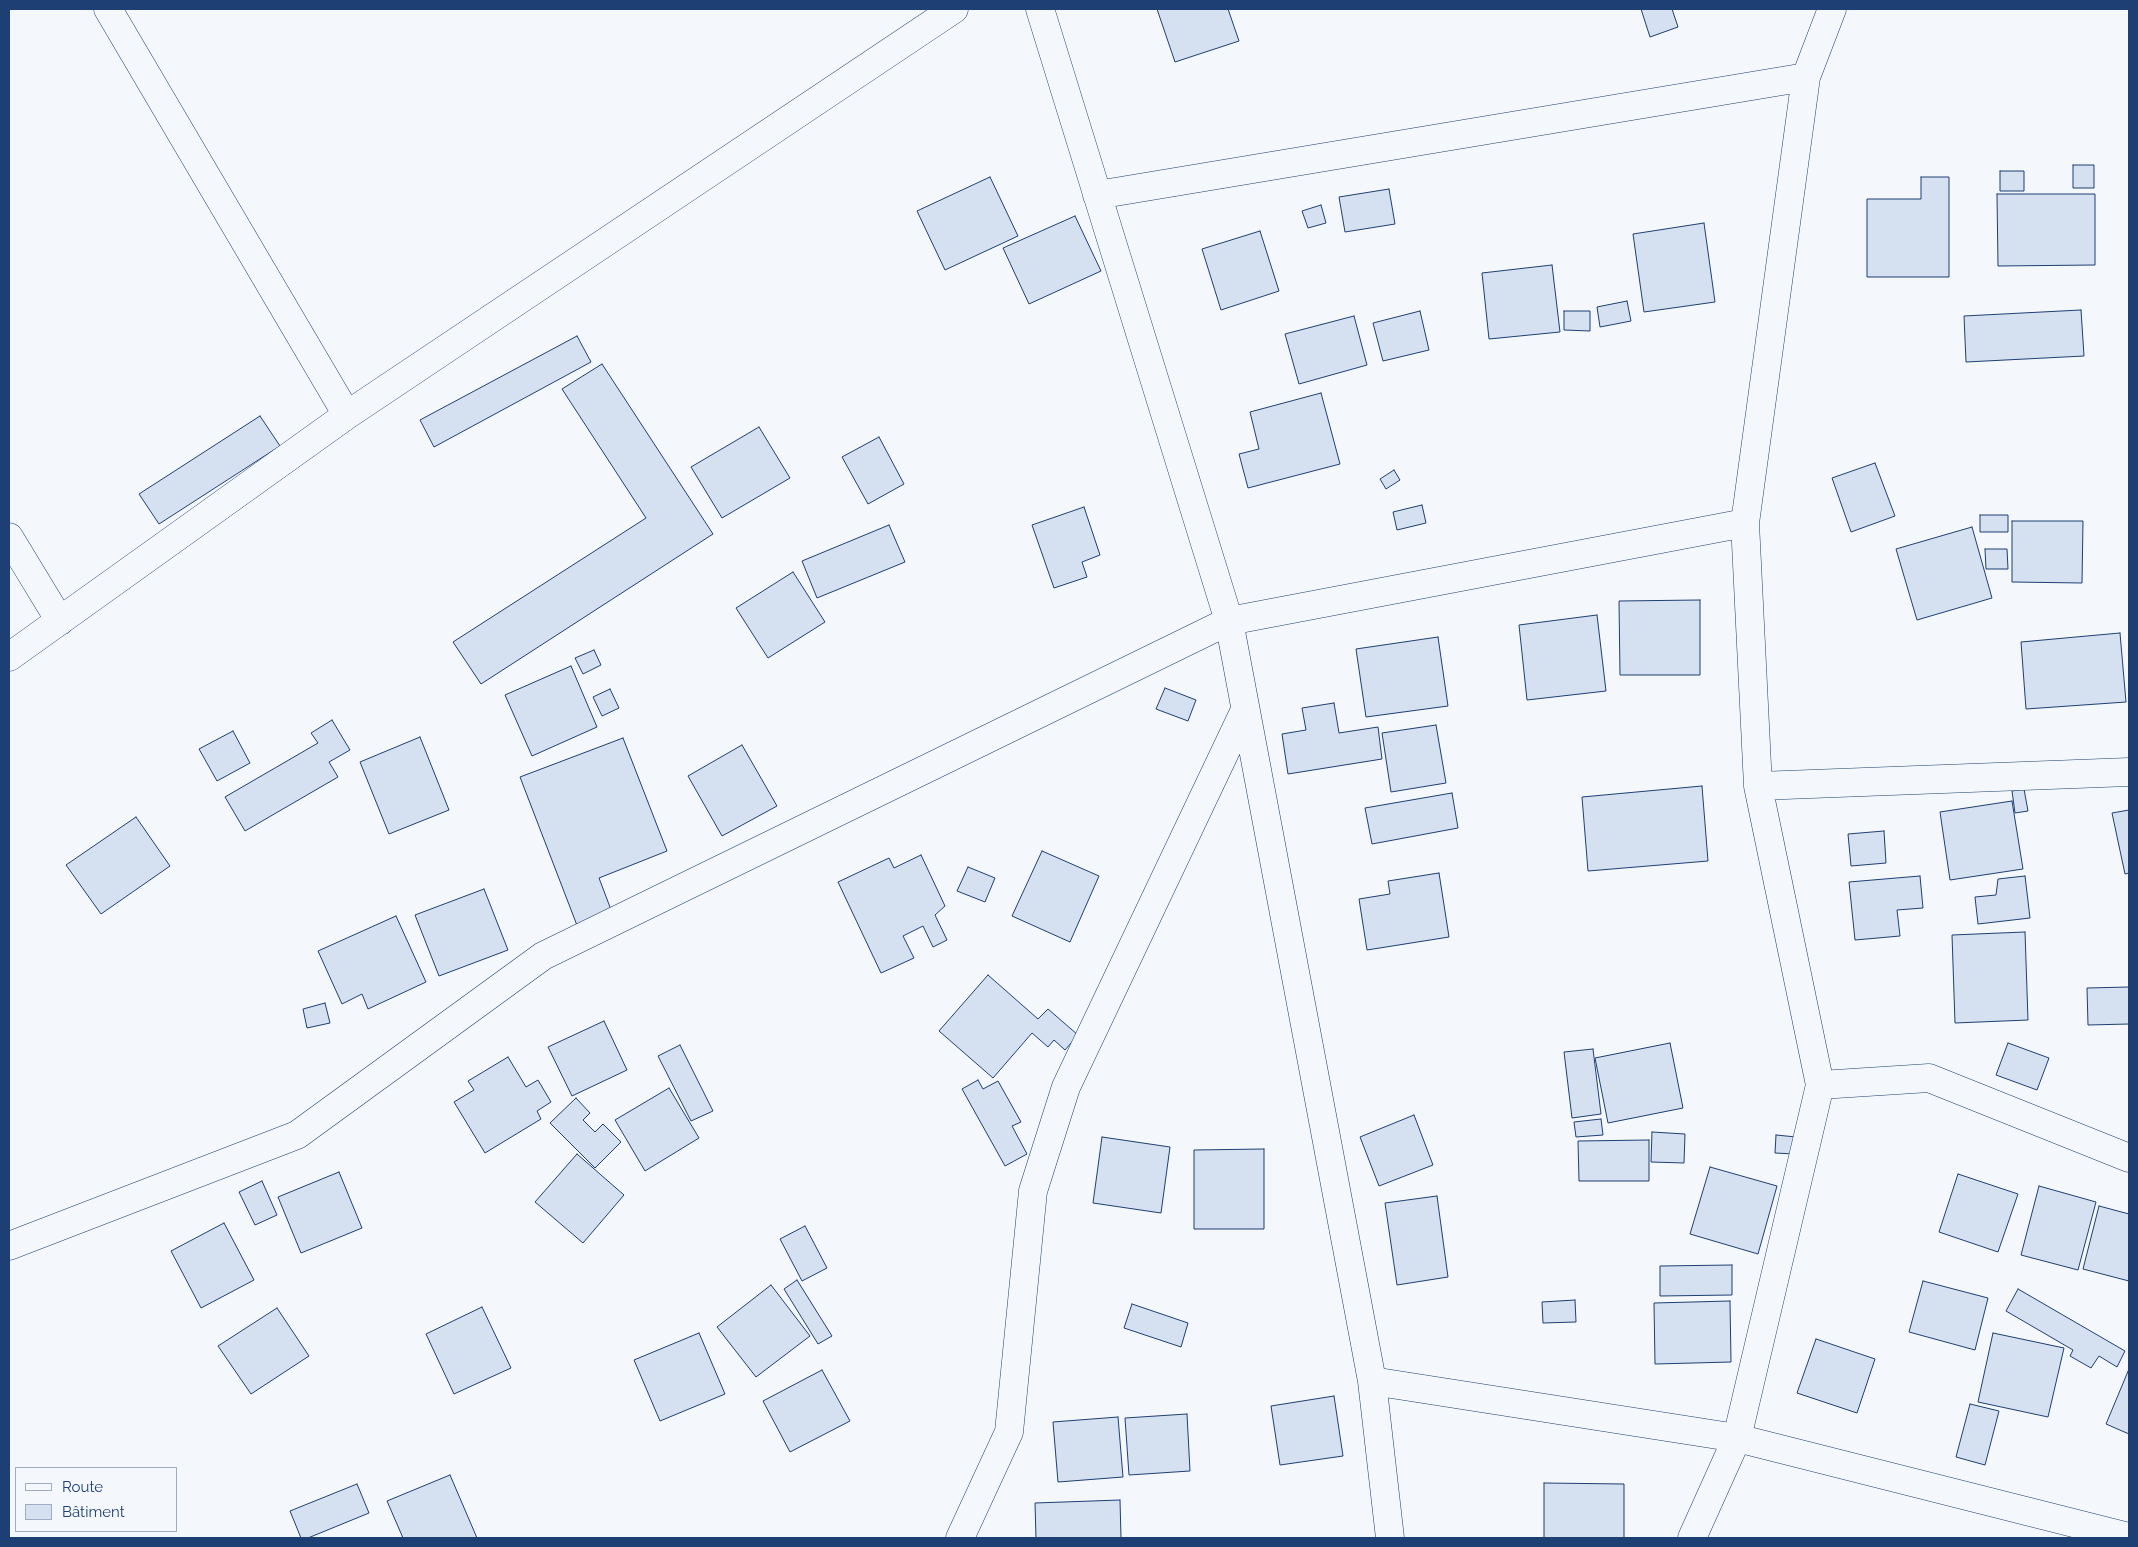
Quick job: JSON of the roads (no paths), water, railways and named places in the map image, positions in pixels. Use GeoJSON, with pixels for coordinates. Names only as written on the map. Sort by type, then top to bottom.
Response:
{"type":"FeatureCollection","features":[{"type":"Feature","properties":{"kind":"street"},"geometry":{"type":"LineString","coordinates":[[108,9],[347,415]]}},
{"type":"Feature","properties":{"kind":"street"},"geometry":{"type":"LineString","coordinates":[[9,658],[347,415],[954,9]]}},
{"type":"Feature","properties":{"kind":"street"},"geometry":{"type":"LineString","coordinates":[[1040,9],[1229,621],[1372,1380],[1390,1538]]}},
{"type":"Feature","properties":{"kind":"street"},"geometry":{"type":"LineString","coordinates":[[1692,1538],[1737,1438],[1820,1085],[1758,786],[1745,523],[1806,77],[1832,9]]}},
{"type":"Feature","properties":{"kind":"street"},"geometry":{"type":"LineString","coordinates":[[1098,195],[1806,77]]}},
{"type":"Feature","properties":{"kind":"street"},"geometry":{"type":"LineString","coordinates":[[9,1246],[297,1135],[543,956],[1229,621],[1745,523]]}},
{"type":"Feature","properties":{"kind":"street"},"geometry":{"type":"LineString","coordinates":[[9,537],[60,621]]}},
{"type":"Feature","properties":{"kind":"street"},"geometry":{"type":"LineString","coordinates":[[960,1538],[1009,1432],[1033,1191],[1066,1088],[1245,710]]}},
{"type":"Feature","properties":{"kind":"street"},"geometry":{"type":"LineString","coordinates":[[1758,786],[2129,772]]}},
{"type":"Feature","properties":{"kind":"street"},"geometry":{"type":"LineString","coordinates":[[1820,1085],[1929,1078],[2129,1158]]}},
{"type":"Feature","properties":{"kind":"street"},"geometry":{"type":"LineString","coordinates":[[1372,1380],[1737,1438],[2129,1538]]}}]}
